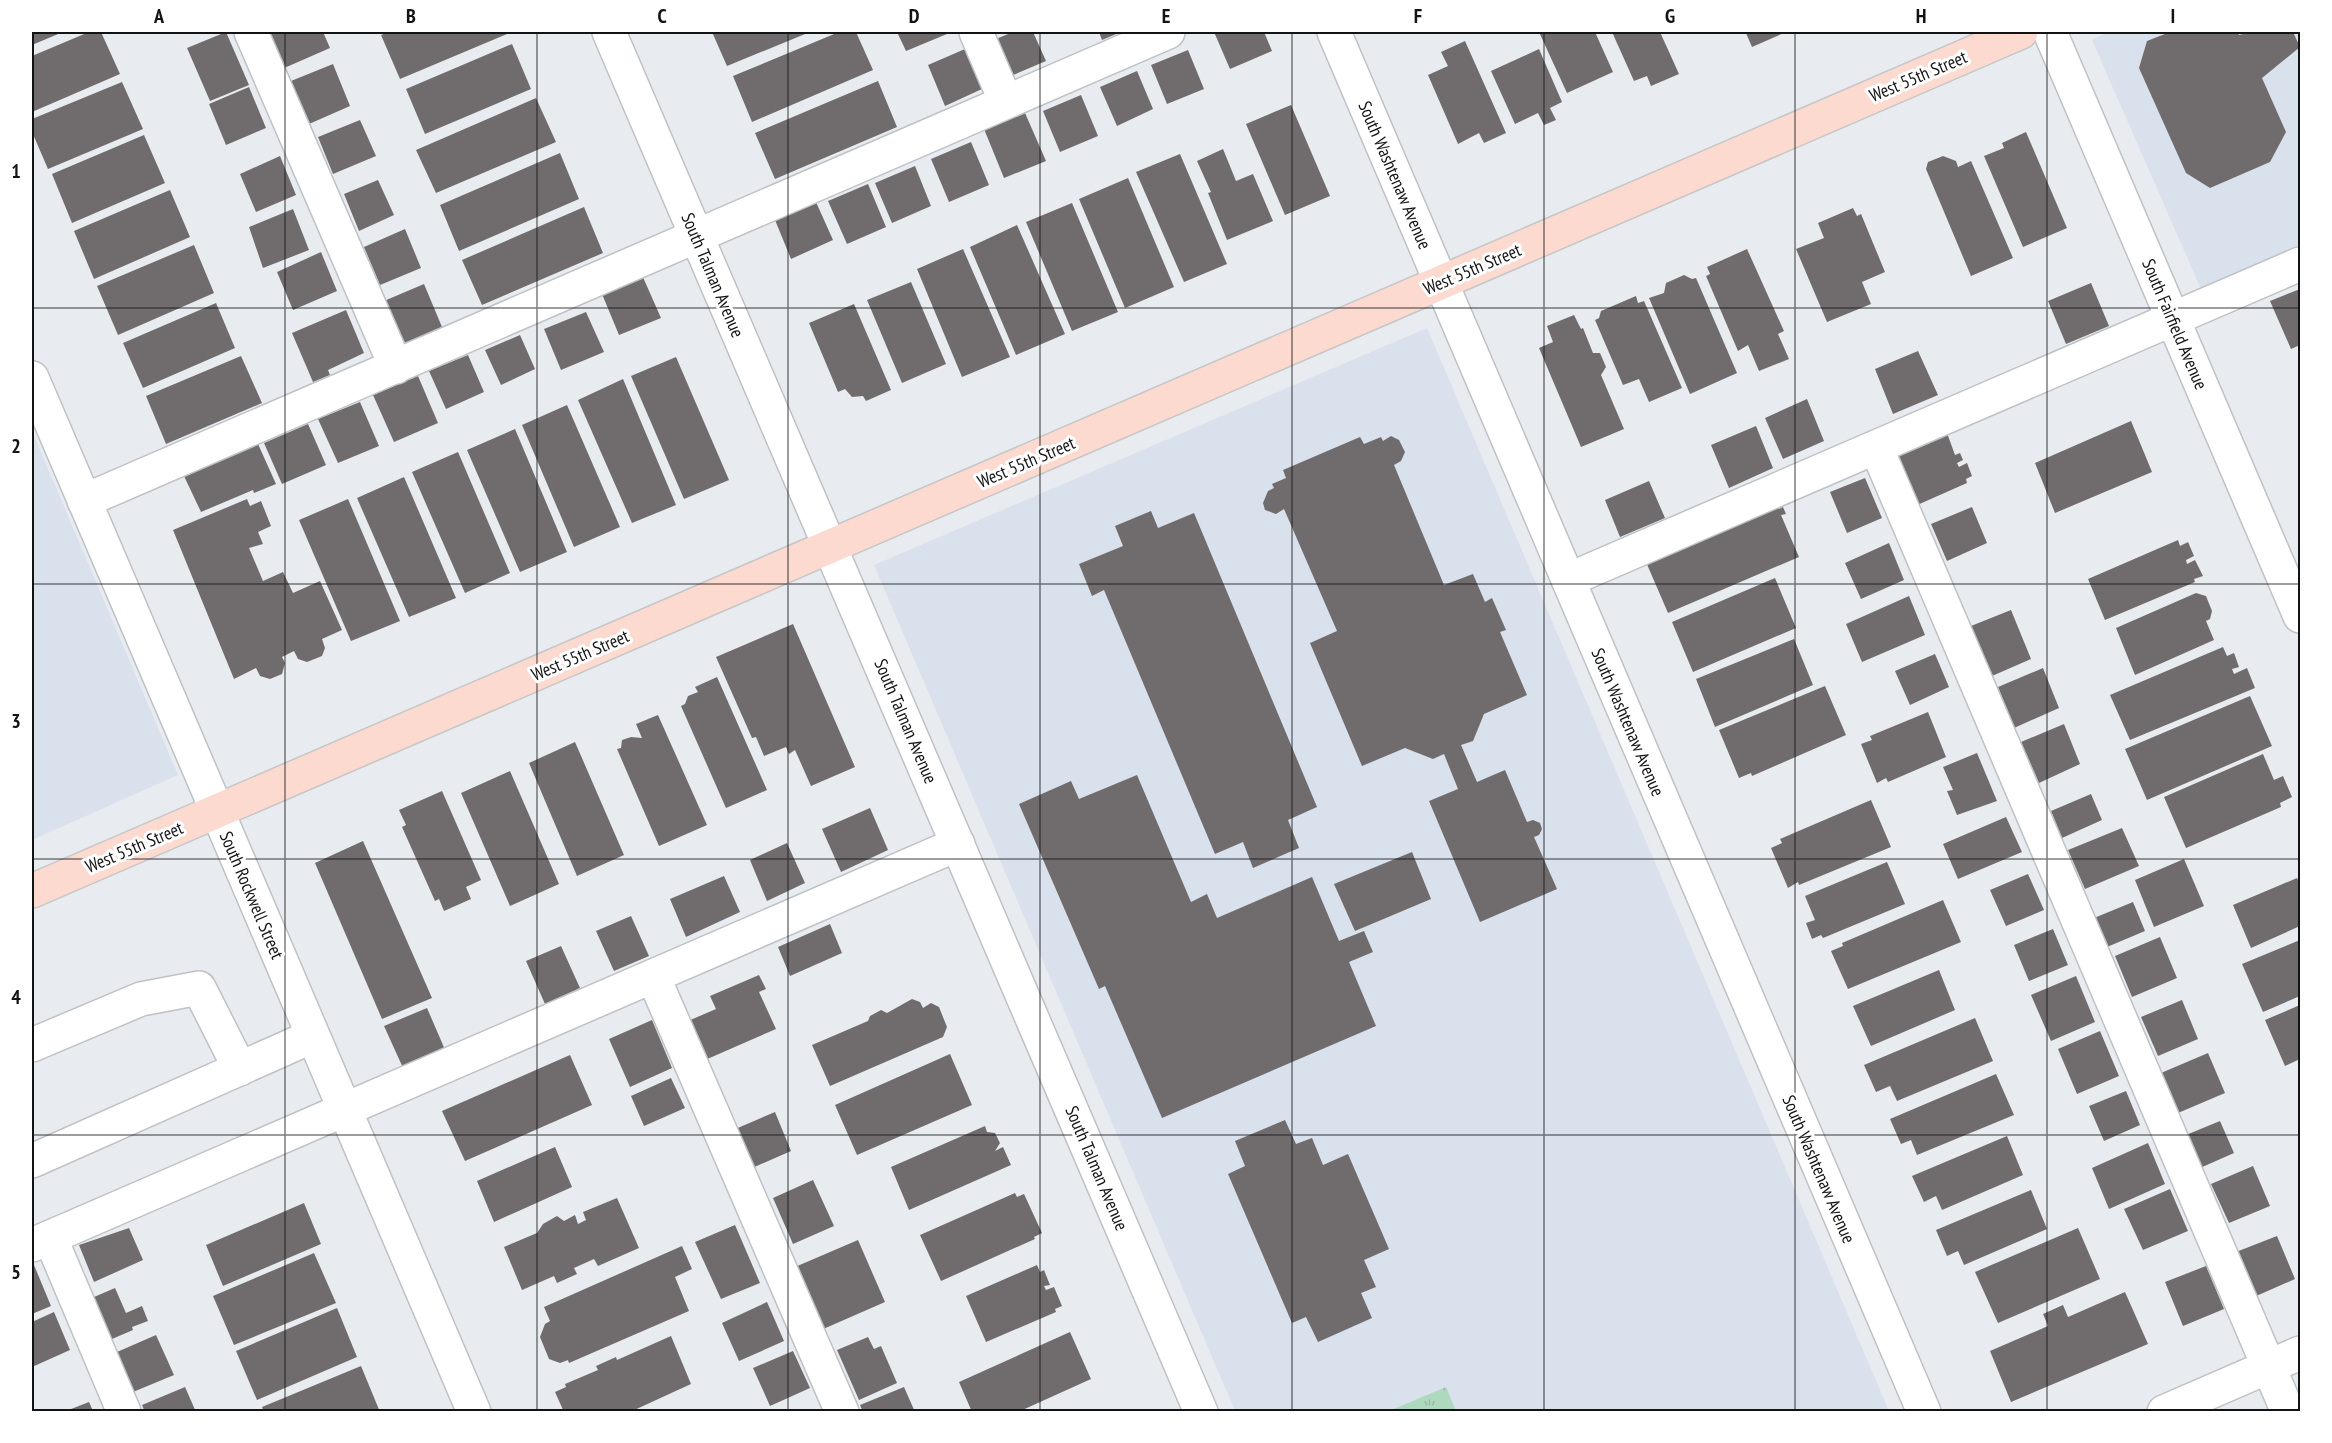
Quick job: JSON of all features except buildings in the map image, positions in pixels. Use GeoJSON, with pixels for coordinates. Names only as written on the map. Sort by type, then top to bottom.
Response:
{"type":"FeatureCollection","features":[{"type":"Feature","properties":{"kind":"main road","name":"West 55th Street"},"geometry":{"type":"LineString","coordinates":[[32,891],[2020,32]]}},
{"type":"Feature","properties":{"kind":"street"},"geometry":{"type":"LineString","coordinates":[[251,32],[396,367]]}},
{"type":"Feature","properties":{"kind":"street","name":"South Talman Avenue"},"geometry":{"type":"LineString","coordinates":[[609,32],[1201,1412]]}},
{"type":"Feature","properties":{"kind":"street"},"geometry":{"type":"LineString","coordinates":[[976,32],[1006,102]]}},
{"type":"Feature","properties":{"kind":"street"},"geometry":{"type":"LineString","coordinates":[[84,501],[1168,32]]}},
{"type":"Feature","properties":{"kind":"street","name":"South Washtenaw Avenue"},"geometry":{"type":"LineString","coordinates":[[1334,32],[1924,1412]]}},
{"type":"Feature","properties":{"kind":"street","name":"South Fairfield Avenue"},"geometry":{"type":"LineString","coordinates":[[2050,32],[2301,616]]}},
{"type":"Feature","properties":{"kind":"street"},"geometry":{"type":"LineString","coordinates":[[1568,580],[2301,264]]}},
{"type":"Feature","properties":{"kind":"street","name":"South Rockwell Street"},"geometry":{"type":"LineString","coordinates":[[32,378],[474,1412]]}},
{"type":"Feature","properties":{"kind":"street"},"geometry":{"type":"LineString","coordinates":[[1876,447],[2288,1412]]}},
{"type":"Feature","properties":{"kind":"street"},"geometry":{"type":"LineString","coordinates":[[124,1412],[41,1241],[958,844]]}},
{"type":"Feature","properties":{"kind":"street"},"geometry":{"type":"LineString","coordinates":[[654,976],[842,1412]]}},
{"type":"Feature","properties":{"kind":"street"},"geometry":{"type":"LineString","coordinates":[[32,1045],[141,999],[199,987],[240,1069]]}},
{"type":"Feature","properties":{"kind":"street"},"geometry":{"type":"LineString","coordinates":[[32,1161],[313,1036]]}},
{"type":"Feature","properties":{"kind":"street"},"geometry":{"type":"LineString","coordinates":[[2164,1412],[2301,1353]]}},
{"type":"Feature","properties":{"kind":"shaded area"},"geometry":{"type":"Polygon","coordinates":[[[2109,32],[2300,32],[2300,264],[2208,305],[2092,40],[2109,32]]]}},
{"type":"Feature","properties":{"kind":"shaded area"},"geometry":{"type":"Polygon","coordinates":[[[1427,328],[1889,1411],[1235,1411],[874,565],[1427,328]]]}},
{"type":"Feature","properties":{"kind":"shaded area"},"geometry":{"type":"Polygon","coordinates":[[[32,431],[178,775],[32,840],[32,431]]]}},
{"type":"Feature","properties":{"kind":"green space"},"geometry":{"type":"Polygon","coordinates":[[[1446,1387],[1456,1411],[1389,1411],[1446,1387]]]}}]}
